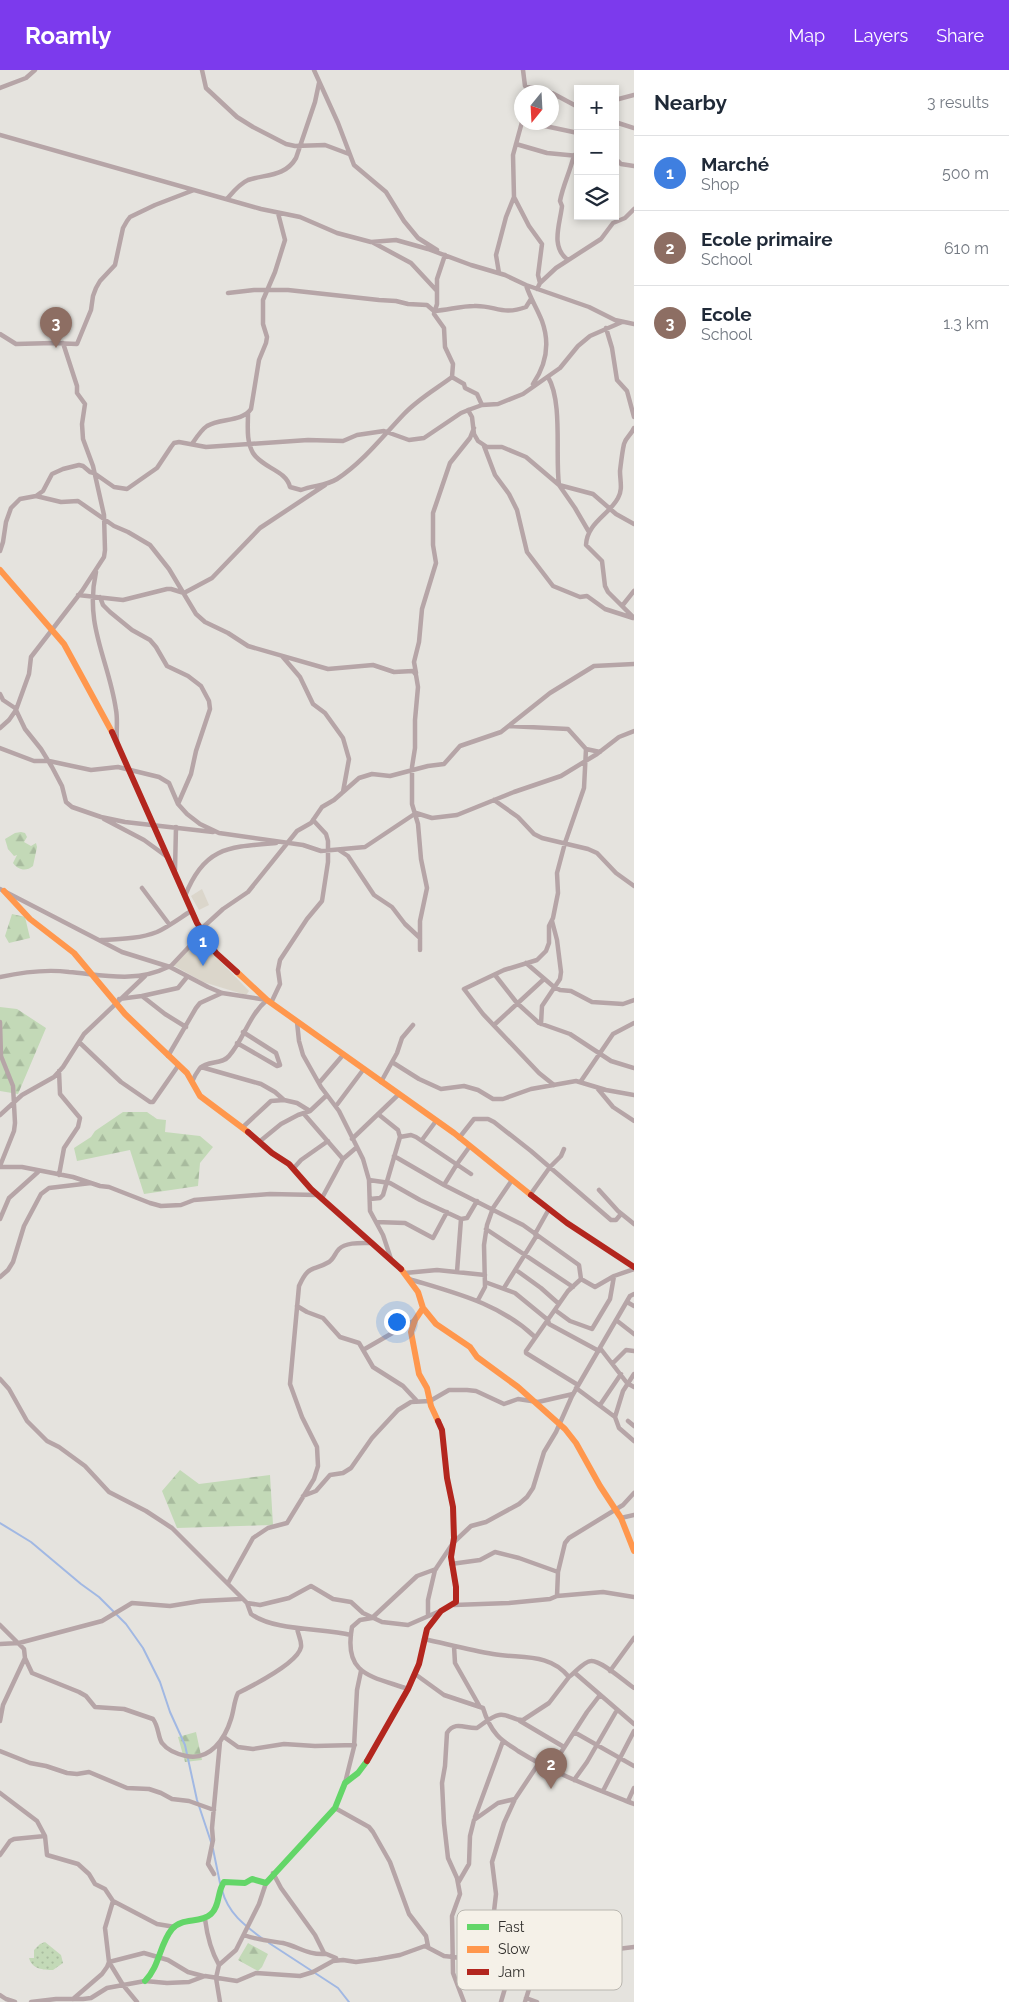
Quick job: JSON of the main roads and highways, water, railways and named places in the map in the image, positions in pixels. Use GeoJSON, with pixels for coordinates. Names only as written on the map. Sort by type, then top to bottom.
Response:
{"type":"FeatureCollection","features":[{"type":"Feature","properties":{"kind":"waterway"},"geometry":{"type":"LineString","coordinates":[[0,1523],[31,1542],[99,1597],[126,1624],[143,1648],[160,1682],[170,1712],[185,1745],[197,1800],[211,1842]]}},
{"type":"Feature","properties":{"kind":"waterway"},"geometry":{"type":"LineString","coordinates":[[213,1849],[220,1883]]}},
{"type":"Feature","properties":{"kind":"waterway"},"geometry":{"type":"LineString","coordinates":[[222,1890],[233,1912],[263,1939]]}},
{"type":"Feature","properties":{"kind":"waterway"},"geometry":{"type":"LineString","coordinates":[[269,1943],[338,1988],[349,2002]]}},
{"type":"Feature","properties":{"kind":"place","name":"Ecole"},"geometry":{"type":"Point","coordinates":[56,348]}},
{"type":"Feature","properties":{"kind":"place","name":"Marché"},"geometry":{"type":"Point","coordinates":[203,966]}},
{"type":"Feature","properties":{"kind":"place","name":"Ecole primaire"},"geometry":{"type":"Point","coordinates":[551,1789]}}]}
